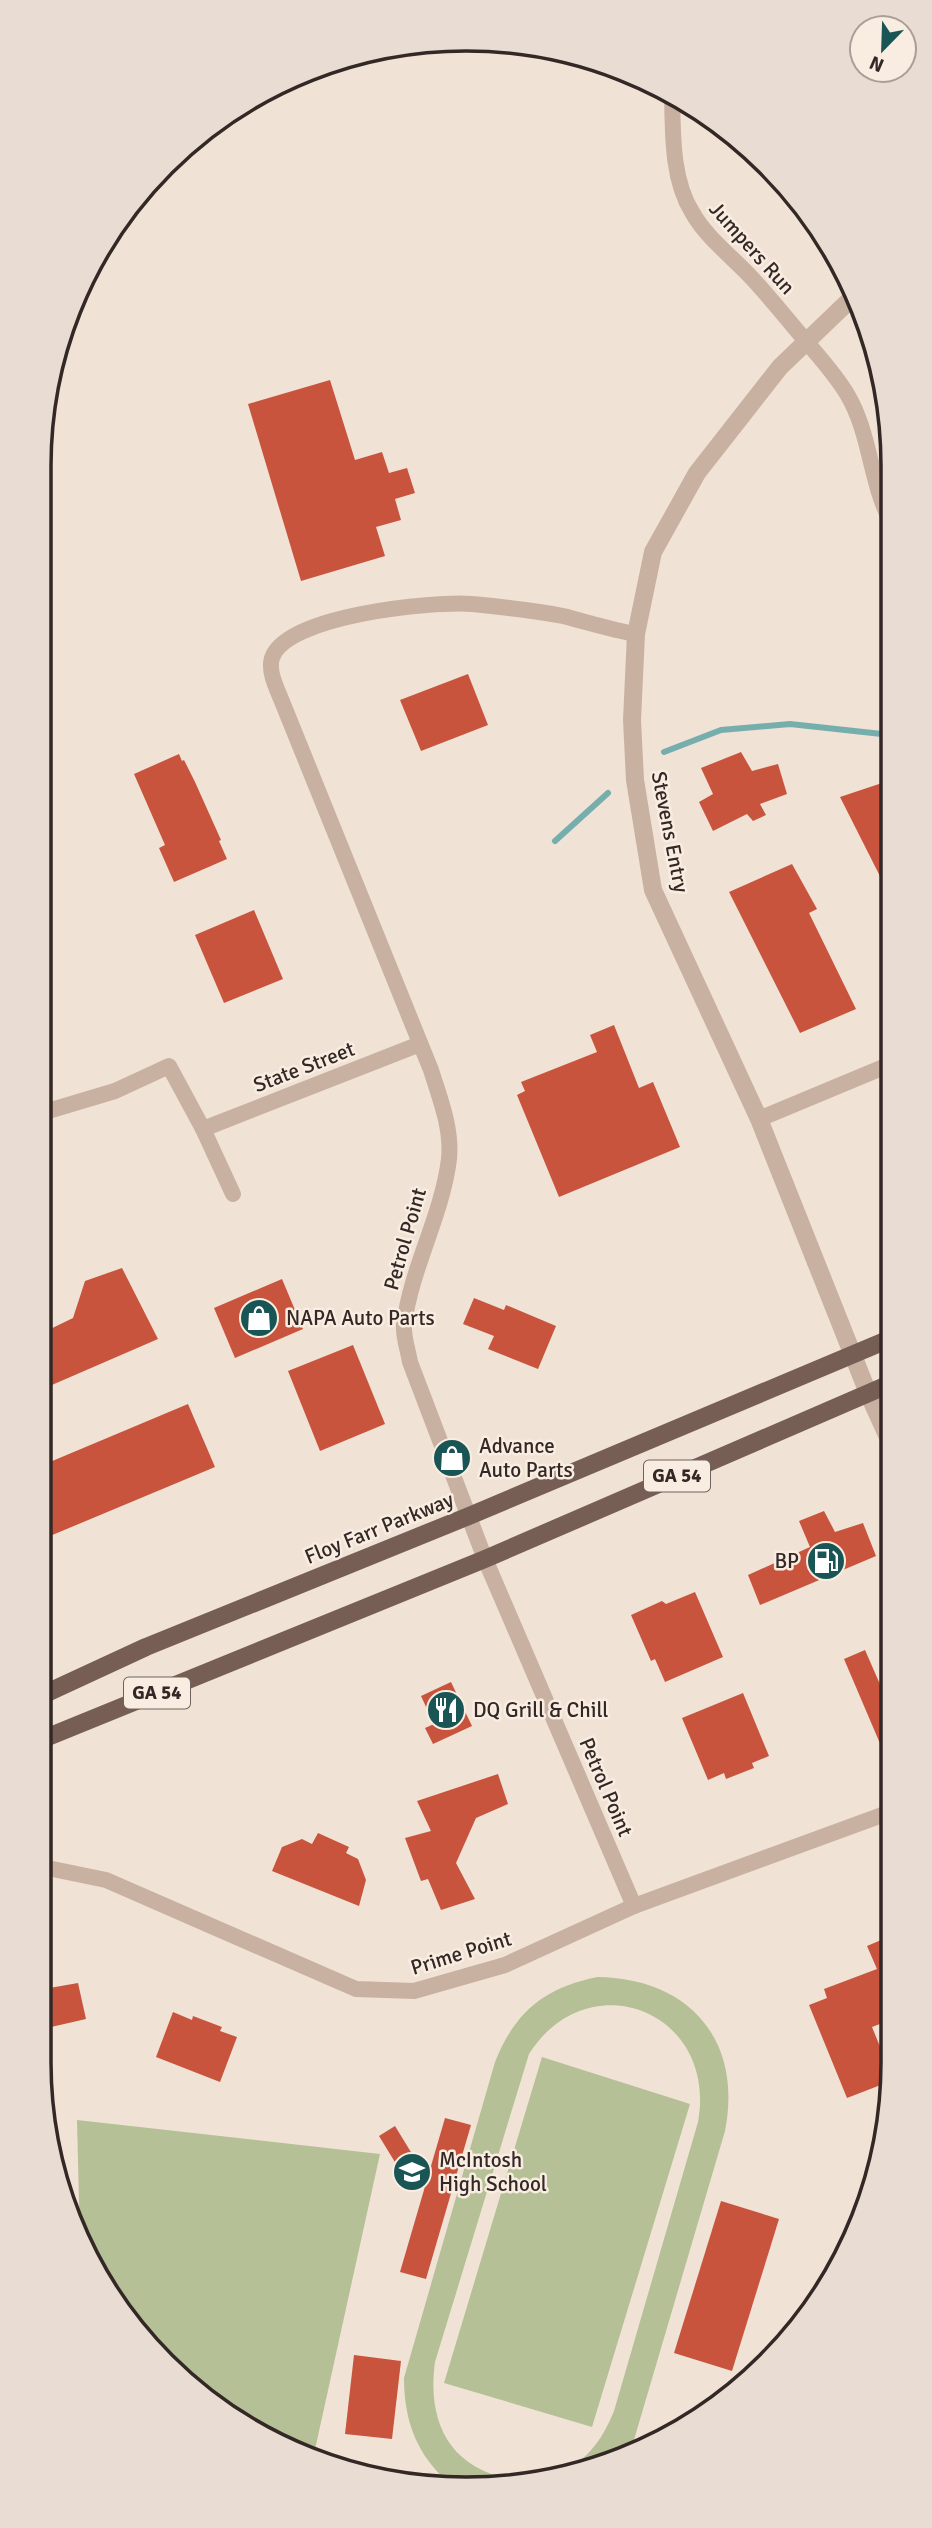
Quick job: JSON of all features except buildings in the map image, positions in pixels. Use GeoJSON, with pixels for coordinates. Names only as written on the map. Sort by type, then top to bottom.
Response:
{"type":"FeatureCollection","features":[{"type":"Feature","properties":{"kind":"main road","name":"Floy Farr Parkway"},"geometry":{"type":"LineString","coordinates":[[51,1687],[469,1516],[881,1343]]}},
{"type":"Feature","properties":{"kind":"main road","name":"GA 54"},"geometry":{"type":"LineString","coordinates":[[51,1736],[485,1559],[881,1388]]}},
{"type":"Feature","properties":{"kind":"street","name":"Jumpers Run"},"geometry":{"type":"LineString","coordinates":[[673,105],[677,170],[691,212],[711,238],[757,283],[828,365],[849,397],[866,444],[881,502]]}},
{"type":"Feature","properties":{"kind":"street","name":"Stevens Entry"},"geometry":{"type":"LineString","coordinates":[[848,302],[780,367],[697,473],[653,552],[636,635],[632,720],[635,780],[653,890],[759,1119],[881,1422]]}},
{"type":"Feature","properties":{"kind":"street","name":"Petrol Point"},"geometry":{"type":"LineString","coordinates":[[634,1906],[485,1559],[410,1362],[404,1327],[415,1277],[436,1212],[449,1159],[448,1128],[431,1070],[273,678],[273,656],[297,634],[331,621],[399,608],[448,605],[469,604],[562,616],[636,635]]}},
{"type":"Feature","properties":{"kind":"street","name":"State Street"},"geometry":{"type":"LineString","coordinates":[[203,1129],[420,1044]]}},
{"type":"Feature","properties":{"kind":"street"},"geometry":{"type":"LineString","coordinates":[[51,1110],[115,1091],[169,1066],[203,1129],[233,1194]]}},
{"type":"Feature","properties":{"kind":"street"},"geometry":{"type":"LineString","coordinates":[[759,1119],[881,1069]]}},
{"type":"Feature","properties":{"kind":"street","name":"Prime Point"},"geometry":{"type":"LineString","coordinates":[[51,1869],[106,1880],[356,1989],[414,1992],[492,1969],[634,1906],[881,1815]]}},
{"type":"Feature","properties":{"kind":"green space"},"geometry":{"type":"Polygon","coordinates":[[[597,1977],[630,1980],[658,1989],[683,2002],[702,2020],[717,2043],[726,2069],[728,2098],[725,2131],[633,2442],[579,2461],[597,2442],[614,2411],[698,2122],[699,2084],[688,2052],[669,2027],[644,2012],[614,2005],[584,2010],[554,2025],[529,2054],[435,2362],[433,2383],[439,2421],[446,2438],[471,2464],[498,2476],[442,2476],[428,2461],[414,2436],[407,2409],[404,2378],[495,2062],[503,2044],[522,2016],[547,1996],[597,1977]]]}},
{"type":"Feature","properties":{"kind":"green space"},"geometry":{"type":"Polygon","coordinates":[[[542,2057],[690,2104],[592,2427],[444,2383],[542,2057]]]}},
{"type":"Feature","properties":{"kind":"green space"},"geometry":{"type":"Polygon","coordinates":[[[77,2120],[380,2154],[315,2449],[258,2422],[213,2391],[172,2356],[137,2315],[106,2270],[79,2213],[77,2120]]]}},
{"type":"Feature","properties":{"kind":"waterway"},"geometry":{"type":"LineString","coordinates":[[664,752],[721,730],[790,724],[881,734]]}},
{"type":"Feature","properties":{"kind":"waterway"},"geometry":{"type":"LineString","coordinates":[[555,841],[608,793]]}},
{"type":"Feature","properties":{"kind":"place","name":"NAPA Auto Parts"},"geometry":{"type":"Point","coordinates":[259,1318]}},
{"type":"Feature","properties":{"kind":"place","name":"Advance Auto Parts"},"geometry":{"type":"Point","coordinates":[452,1458]}},
{"type":"Feature","properties":{"kind":"place","name":"BP"},"geometry":{"type":"Point","coordinates":[826,1561]}},
{"type":"Feature","properties":{"kind":"place","name":"DQ Grill & Chill"},"geometry":{"type":"Point","coordinates":[446,1710]}},
{"type":"Feature","properties":{"kind":"place","name":"McIntosh High School"},"geometry":{"type":"Point","coordinates":[412,2172]}}]}
